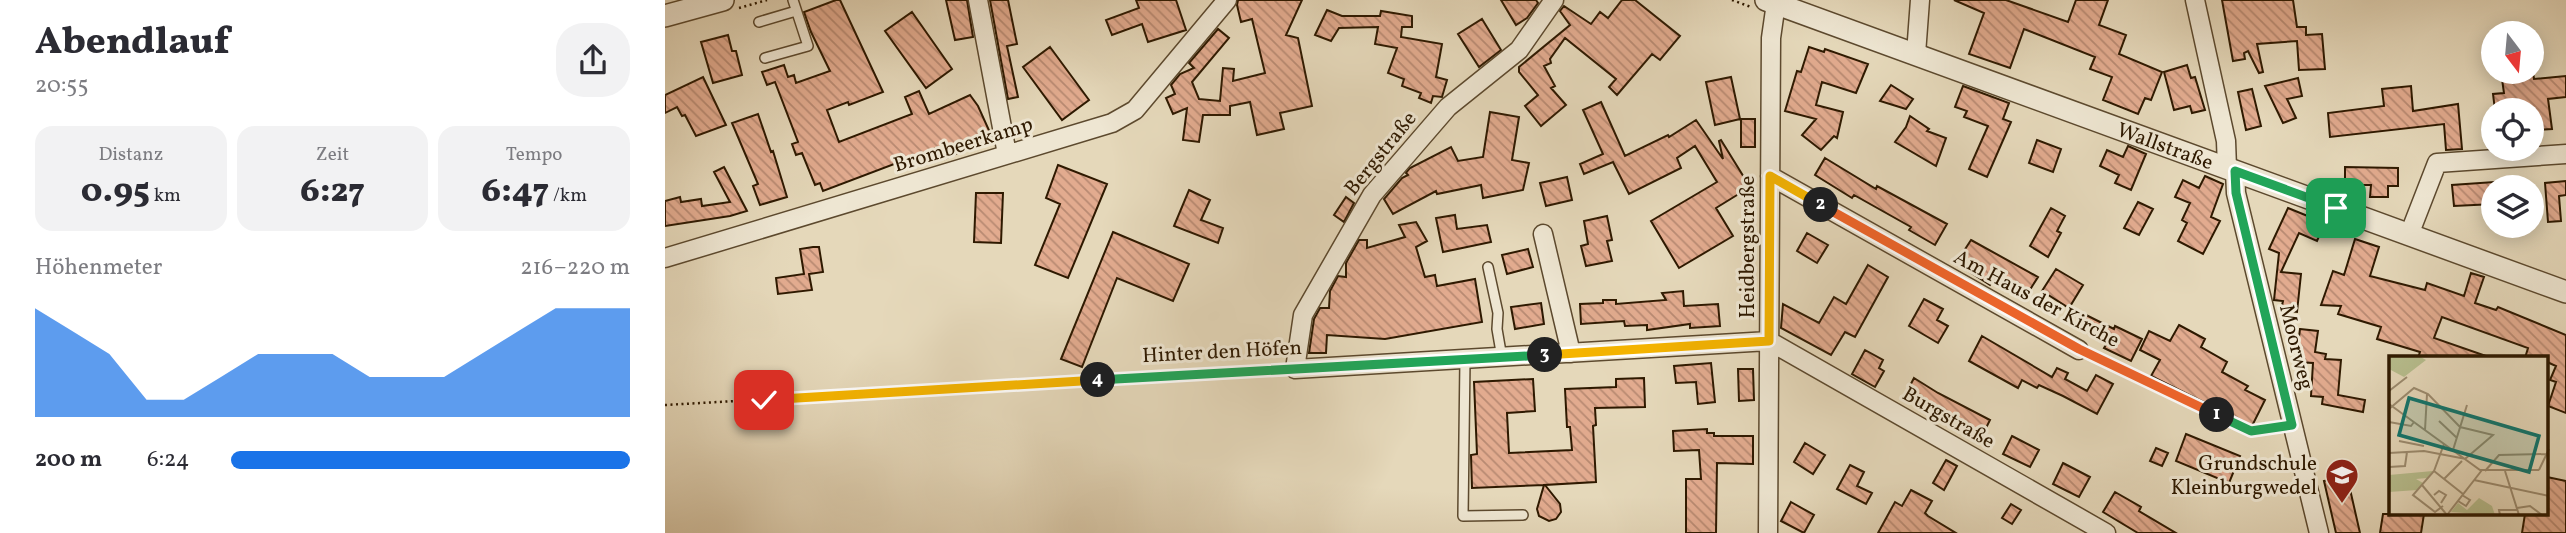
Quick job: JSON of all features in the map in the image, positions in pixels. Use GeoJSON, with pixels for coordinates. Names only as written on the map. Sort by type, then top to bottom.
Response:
{"type":"FeatureCollection","features":[{"type":"Feature","properties":{"kind":"street"},"geometry":{"type":"LineString","coordinates":[[665,16],[723,0]]}},
{"type":"Feature","properties":{"kind":"street"},"geometry":{"type":"LineString","coordinates":[[978,0],[1007,154]]}},
{"type":"Feature","properties":{"kind":"street","name":"Brombeerkamp"},"geometry":{"type":"LineString","coordinates":[[665,258],[1112,123],[1135,110],[1227,0]]}},
{"type":"Feature","properties":{"kind":"street","name":"Bergstraße"},"geometry":{"type":"LineString","coordinates":[[1295,369],[1303,315],[1372,195],[1447,107],[1519,50],[1554,0]]}},
{"type":"Feature","properties":{"kind":"street"},"geometry":{"type":"LineString","coordinates":[[1916,54],[1920,0]]}},
{"type":"Feature","properties":{"kind":"street","name":"Moorweg"},"geometry":{"type":"LineString","coordinates":[[2195,0],[2236,193],[2319,533]]}},
{"type":"Feature","properties":{"kind":"street","name":"Wallstraße"},"geometry":{"type":"LineString","coordinates":[[1771,2],[2566,292]]}},
{"type":"Feature","properties":{"kind":"street","name":"Heidbergstraße"},"geometry":{"type":"LineString","coordinates":[[1768,533],[1771,2]]}},
{"type":"Feature","properties":{"kind":"street"},"geometry":{"type":"LineString","coordinates":[[2409,235],[2437,163],[2566,154]]}},
{"type":"Feature","properties":{"kind":"street","name":"Am Haus der Kirche"},"geometry":{"type":"LineString","coordinates":[[1770,176],[2079,349]]}},
{"type":"Feature","properties":{"kind":"street"},"geometry":{"type":"LineString","coordinates":[[1543,234],[1571,353]]}},
{"type":"Feature","properties":{"kind":"street","name":"Hinter den Höfen"},"geometry":{"type":"LineString","coordinates":[[1295,369],[1769,341]]}},
{"type":"Feature","properties":{"kind":"street","name":"Burgstraße"},"geometry":{"type":"LineString","coordinates":[[1769,341],[2105,533]]}},
{"type":"Feature","properties":{"kind":"lane"},"geometry":{"type":"LineString","coordinates":[[765,58],[809,46],[793,0]]}},
{"type":"Feature","properties":{"kind":"lane"},"geometry":{"type":"LineString","coordinates":[[759,22],[796,11]]}},
{"type":"Feature","properties":{"kind":"lane"},"geometry":{"type":"LineString","coordinates":[[1488,267],[1498,313],[1497,329],[1502,358]]}},
{"type":"Feature","properties":{"kind":"lane"},"geometry":{"type":"LineString","coordinates":[[1465,360],[1463,516],[1523,515]]}},
{"type":"Feature","properties":{"kind":"path","name":"Am Haus der Kirche"},"geometry":{"type":"LineString","coordinates":[[2079,349],[2251,431],[2292,425]]}},
{"type":"Feature","properties":{"kind":"path","name":"Hinter den Höfen"},"geometry":{"type":"LineString","coordinates":[[665,405],[1295,369]]}},
{"type":"Feature","properties":{"kind":"building"},"geometry":{"type":"Polygon","coordinates":[[[840,0],[883,92],[827,110],[839,142],[912,114],[905,97],[919,91],[929,114],[970,95],[992,137],[945,159],[939,147],[823,191],[820,183],[815,185],[802,153],[796,155],[792,144],[798,142],[775,82],[767,85],[762,72],[784,65],[788,77],[794,75],[796,83],[830,71],[804,12],[840,0]]]}},
{"type":"Feature","properties":{"kind":"building"},"geometry":{"type":"Polygon","coordinates":[[[946,0],[967,0],[973,37],[955,40],[946,0]]]}},
{"type":"Feature","properties":{"kind":"building"},"geometry":{"type":"Polygon","coordinates":[[[990,0],[1008,0],[1017,44],[1007,46],[1018,97],[1008,99],[990,0]]]}},
{"type":"Feature","properties":{"kind":"building"},"geometry":{"type":"Polygon","coordinates":[[[1136,0],[1176,0],[1186,30],[1148,42],[1142,24],[1112,35],[1106,20],[1139,8],[1136,0]]]}},
{"type":"Feature","properties":{"kind":"building"},"geometry":{"type":"Polygon","coordinates":[[[1238,0],[1302,0],[1286,35],[1298,38],[1312,106],[1280,113],[1284,129],[1257,135],[1250,102],[1230,106],[1230,115],[1203,115],[1199,142],[1183,140],[1187,108],[1173,114],[1166,98],[1175,94],[1171,85],[1180,74],[1194,68],[1189,63],[1218,29],[1229,38],[1192,82],[1199,99],[1220,101],[1223,68],[1234,69],[1233,81],[1265,73],[1252,19],[1241,22],[1238,0]]]}},
{"type":"Feature","properties":{"kind":"building"},"geometry":{"type":"Polygon","coordinates":[[[1501,0],[1536,0],[1538,3],[1527,18],[1516,25],[1501,0]]]}},
{"type":"Feature","properties":{"kind":"building"},"geometry":{"type":"Polygon","coordinates":[[[1622,0],[1635,0],[1680,36],[1660,60],[1652,54],[1617,95],[1609,87],[1616,79],[1565,38],[1550,59],[1551,63],[1544,66],[1555,86],[1551,88],[1566,105],[1541,126],[1525,106],[1538,95],[1519,72],[1519,67],[1570,25],[1560,11],[1564,6],[1591,24],[1600,12],[1608,18],[1622,0]]]}},
{"type":"Feature","properties":{"kind":"building"},"geometry":{"type":"Polygon","coordinates":[[[1954,0],[2006,0],[2068,22],[2076,0],[2108,0],[2099,25],[2126,35],[2119,54],[2162,72],[2151,100],[2145,98],[2138,114],[2103,100],[2112,77],[2090,69],[2095,57],[2024,29],[2010,68],[1969,54],[1984,13],[1954,0]]]}},
{"type":"Feature","properties":{"kind":"building"},"geometry":{"type":"Polygon","coordinates":[[[2222,0],[2293,0],[2297,27],[2306,27],[2306,35],[2322,34],[2325,69],[2299,70],[2297,41],[2257,44],[2263,72],[2259,73],[2248,51],[2244,53],[2245,59],[2233,61],[2222,0]]]}},
{"type":"Feature","properties":{"kind":"building"},"geometry":{"type":"Polygon","coordinates":[[[1327,10],[1342,16],[1380,16],[1381,11],[1412,16],[1412,27],[1402,27],[1401,37],[1442,44],[1436,77],[1447,80],[1442,97],[1433,96],[1431,103],[1419,98],[1421,93],[1402,86],[1404,79],[1388,73],[1397,48],[1375,44],[1378,27],[1339,28],[1331,41],[1315,35],[1327,10]]]}},
{"type":"Feature","properties":{"kind":"building"},"geometry":{"type":"Polygon","coordinates":[[[912,12],[952,69],[926,88],[885,31],[912,12]]]}},
{"type":"Feature","properties":{"kind":"building"},"geometry":{"type":"Polygon","coordinates":[[[1482,19],[1501,50],[1479,67],[1458,34],[1482,19]]]}},
{"type":"Feature","properties":{"kind":"building"},"geometry":{"type":"Polygon","coordinates":[[[728,35],[732,51],[736,51],[742,75],[713,83],[701,42],[728,35]]]}},
{"type":"Feature","properties":{"kind":"building"},"geometry":{"type":"Polygon","coordinates":[[[1050,47],[1089,100],[1062,120],[1023,67],[1050,47]]]}},
{"type":"Feature","properties":{"kind":"building"},"geometry":{"type":"Polygon","coordinates":[[[1809,47],[1824,52],[1825,49],[1868,64],[1856,93],[1822,82],[1816,105],[1843,112],[1837,138],[1834,136],[1821,150],[1802,135],[1816,119],[1785,111],[1797,71],[1801,72],[1809,47]]]}},
{"type":"Feature","properties":{"kind":"building"},"geometry":{"type":"Polygon","coordinates":[[[2187,65],[2191,78],[2195,77],[2205,110],[2192,113],[2190,106],[2174,110],[2164,72],[2187,65]]]}},
{"type":"Feature","properties":{"kind":"building"},"geometry":{"type":"Polygon","coordinates":[[[2566,76],[2566,97],[2548,99],[2552,129],[2544,129],[2544,98],[2494,98],[2493,94],[2504,93],[2503,84],[2545,84],[2545,78],[2566,76]]]}},
{"type":"Feature","properties":{"kind":"building"},"geometry":{"type":"Polygon","coordinates":[[[703,77],[726,125],[696,136],[685,115],[682,116],[677,107],[665,113],[665,95],[703,77]]]}},
{"type":"Feature","properties":{"kind":"building"},"geometry":{"type":"Polygon","coordinates":[[[1731,77],[1740,119],[1715,125],[1706,82],[1731,77]]]}},
{"type":"Feature","properties":{"kind":"building"},"geometry":{"type":"Polygon","coordinates":[[[2298,78],[2302,96],[2287,99],[2296,118],[2283,123],[2265,86],[2298,78]]]}},
{"type":"Feature","properties":{"kind":"building"},"geometry":{"type":"Polygon","coordinates":[[[1891,85],[1913,99],[1906,109],[1880,101],[1891,85]]]}},
{"type":"Feature","properties":{"kind":"building"},"geometry":{"type":"Polygon","coordinates":[[[1963,86],[2009,103],[2003,119],[2011,122],[1987,177],[1969,169],[1988,126],[1964,117],[1967,111],[1955,107],[1963,86]]]}},
{"type":"Feature","properties":{"kind":"building"},"geometry":{"type":"Polygon","coordinates":[[[2411,86],[2413,111],[2458,104],[2462,149],[2446,150],[2444,124],[2330,137],[2328,113],[2384,106],[2382,89],[2411,86]]]}},
{"type":"Feature","properties":{"kind":"building"},"geometry":{"type":"Polygon","coordinates":[[[2252,89],[2261,126],[2246,130],[2238,92],[2252,89]]]}},
{"type":"Feature","properties":{"kind":"building"},"geometry":{"type":"Polygon","coordinates":[[[1601,102],[1625,156],[1668,135],[1669,137],[1696,120],[1723,159],[1721,140],[1750,187],[1716,208],[1733,236],[1679,268],[1651,221],[1717,182],[1695,146],[1677,158],[1681,168],[1629,194],[1613,162],[1584,174],[1580,164],[1603,154],[1583,110],[1601,102]]]}},
{"type":"Feature","properties":{"kind":"building"},"geometry":{"type":"Polygon","coordinates":[[[1490,112],[1519,117],[1512,160],[1529,163],[1523,190],[1483,198],[1481,185],[1437,194],[1436,191],[1393,214],[1384,199],[1402,178],[1408,175],[1406,173],[1410,168],[1451,147],[1458,161],[1483,157],[1490,112]]]}},
{"type":"Feature","properties":{"kind":"building"},"geometry":{"type":"Polygon","coordinates":[[[758,114],[787,197],[760,205],[753,186],[758,184],[732,123],[758,114]]]}},
{"type":"Feature","properties":{"kind":"building"},"geometry":{"type":"Polygon","coordinates":[[[1910,116],[1929,129],[1927,131],[1946,138],[1936,166],[1895,142],[1910,116]]]}},
{"type":"Feature","properties":{"kind":"building"},"geometry":{"type":"Polygon","coordinates":[[[1741,119],[1755,119],[1755,147],[1741,147],[1741,119]]]}},
{"type":"Feature","properties":{"kind":"building"},"geometry":{"type":"Polygon","coordinates":[[[2037,140],[2061,149],[2053,172],[2029,163],[2037,140]]]}},
{"type":"Feature","properties":{"kind":"building"},"geometry":{"type":"Polygon","coordinates":[[[2128,146],[2146,154],[2131,190],[2115,183],[2119,175],[2100,166],[2107,150],[2123,157],[2128,146]]]}},
{"type":"Feature","properties":{"kind":"building"},"geometry":{"type":"Polygon","coordinates":[[[1825,158],[1876,189],[1877,186],[1947,224],[1935,245],[1909,230],[1911,227],[1854,195],[1852,198],[1815,175],[1825,158]]]}},
{"type":"Feature","properties":{"kind":"building"},"geometry":{"type":"Polygon","coordinates":[[[1058,165],[1107,184],[1068,278],[1035,265],[1060,204],[1046,198],[1058,165]]]}},
{"type":"Feature","properties":{"kind":"building"},"geometry":{"type":"Polygon","coordinates":[[[724,167],[747,211],[665,226],[665,201],[680,197],[681,202],[701,199],[702,206],[730,202],[714,172],[724,167]]]}},
{"type":"Feature","properties":{"kind":"building"},"geometry":{"type":"Polygon","coordinates":[[[2345,167],[2398,168],[2398,186],[2388,186],[2388,197],[2370,197],[2371,185],[2345,185],[2345,167]]]}},
{"type":"Feature","properties":{"kind":"building"},"geometry":{"type":"Polygon","coordinates":[[[2205,176],[2223,184],[2211,217],[2220,221],[2203,254],[2178,241],[2187,223],[2182,220],[2190,203],[2175,197],[2183,180],[2199,188],[2205,176]]]}},
{"type":"Feature","properties":{"kind":"building"},"geometry":{"type":"Polygon","coordinates":[[[1567,177],[1572,200],[1546,206],[1540,183],[1567,177]]]}},
{"type":"Feature","properties":{"kind":"building"},"geometry":{"type":"Polygon","coordinates":[[[2566,181],[2566,195],[2559,196],[2561,221],[2548,222],[2545,183],[2566,181]]]}},
{"type":"Feature","properties":{"kind":"building"},"geometry":{"type":"Polygon","coordinates":[[[2481,183],[2481,205],[2454,206],[2452,185],[2481,183]]]}},
{"type":"Feature","properties":{"kind":"building"},"geometry":{"type":"Polygon","coordinates":[[[1189,190],[1210,200],[1201,220],[1223,228],[1218,243],[1174,226],[1189,190]]]}},
{"type":"Feature","properties":{"kind":"building"},"geometry":{"type":"Polygon","coordinates":[[[976,193],[1003,193],[1001,243],[974,242],[976,193]]]}},
{"type":"Feature","properties":{"kind":"building"},"geometry":{"type":"Polygon","coordinates":[[[1346,197],[1354,203],[1344,222],[1334,215],[1346,197]]]}},
{"type":"Feature","properties":{"kind":"building"},"geometry":{"type":"Polygon","coordinates":[[[2138,202],[2153,209],[2139,235],[2124,228],[2138,202]]]}},
{"type":"Feature","properties":{"kind":"building"},"geometry":{"type":"Polygon","coordinates":[[[2051,208],[2065,216],[2057,231],[2061,233],[2048,257],[2030,246],[2051,208]]]}},
{"type":"Feature","properties":{"kind":"building"},"geometry":{"type":"Polygon","coordinates":[[[2288,208],[2325,223],[2317,241],[2299,233],[2281,272],[2301,274],[2297,312],[2281,310],[2283,301],[2274,300],[2279,253],[2269,249],[2288,208]]]}},
{"type":"Feature","properties":{"kind":"building"},"geometry":{"type":"Polygon","coordinates":[[[1455,215],[1457,229],[1487,225],[1491,242],[1443,252],[1436,218],[1455,215]]]}},
{"type":"Feature","properties":{"kind":"building"},"geometry":{"type":"Polygon","coordinates":[[[1607,216],[1612,240],[1607,241],[1612,261],[1586,266],[1581,246],[1588,244],[1584,221],[1607,216]]]}},
{"type":"Feature","properties":{"kind":"building"},"geometry":{"type":"Polygon","coordinates":[[[1416,222],[1427,241],[1416,247],[1425,277],[1435,275],[1437,286],[1475,279],[1482,322],[1385,339],[1327,335],[1326,353],[1309,353],[1314,319],[1320,308],[1329,308],[1330,291],[1338,276],[1346,277],[1346,263],[1359,240],[1367,240],[1367,248],[1405,237],[1399,225],[1416,222]]]}},
{"type":"Feature","properties":{"kind":"building"},"geometry":{"type":"Polygon","coordinates":[[[1113,232],[1189,264],[1173,301],[1117,278],[1082,367],[1061,359],[1113,232]]]}},
{"type":"Feature","properties":{"kind":"building"},"geometry":{"type":"Polygon","coordinates":[[[1807,233],[1828,245],[1817,263],[1797,251],[1807,233]]]}},
{"type":"Feature","properties":{"kind":"building"},"geometry":{"type":"Polygon","coordinates":[[[2355,239],[2379,247],[2370,276],[2425,290],[2427,283],[2464,296],[2471,273],[2484,277],[2475,303],[2496,310],[2498,307],[2566,335],[2566,413],[2549,406],[2556,382],[2550,380],[2556,366],[2549,363],[2549,356],[2526,356],[2528,348],[2442,317],[2434,338],[2486,356],[2419,356],[2420,352],[2377,339],[2381,327],[2338,314],[2341,306],[2321,305],[2333,271],[2344,275],[2355,239]]]}},
{"type":"Feature","properties":{"kind":"building"},"geometry":{"type":"Polygon","coordinates":[[[1971,240],[2038,277],[2024,299],[1993,281],[1990,285],[1962,267],[1966,261],[1960,257],[1971,240]]]}},
{"type":"Feature","properties":{"kind":"building"},"geometry":{"type":"Polygon","coordinates":[[[819,247],[823,272],[809,274],[812,290],[778,294],[776,278],[804,274],[800,249],[819,247]]]}},
{"type":"Feature","properties":{"kind":"building"},"geometry":{"type":"Polygon","coordinates":[[[1528,249],[1533,267],[1507,274],[1502,255],[1528,249]]]}},
{"type":"Feature","properties":{"kind":"building"},"geometry":{"type":"Polygon","coordinates":[[[1868,265],[1888,277],[1855,337],[1845,332],[1831,355],[1781,328],[1783,304],[1819,323],[1834,297],[1846,304],[1868,265]]]}},
{"type":"Feature","properties":{"kind":"building"},"geometry":{"type":"Polygon","coordinates":[[[2056,269],[2083,285],[2069,308],[2042,291],[2056,269]]]}},
{"type":"Feature","properties":{"kind":"building"},"geometry":{"type":"Polygon","coordinates":[[[1683,291],[1684,306],[1718,304],[1720,326],[1690,328],[1690,324],[1647,330],[1647,325],[1625,326],[1624,321],[1581,324],[1580,304],[1603,303],[1603,300],[1616,300],[1616,304],[1666,300],[1662,293],[1683,291]]]}},
{"type":"Feature","properties":{"kind":"building"},"geometry":{"type":"Polygon","coordinates":[[[1924,299],[1943,309],[1937,320],[1948,326],[1938,343],[1909,326],[1924,299]]]}},
{"type":"Feature","properties":{"kind":"building"},"geometry":{"type":"Polygon","coordinates":[[[1541,303],[1544,324],[1515,329],[1511,307],[1541,303]]]}},
{"type":"Feature","properties":{"kind":"building"},"geometry":{"type":"Polygon","coordinates":[[[2086,315],[2142,339],[2131,361],[2104,348],[2107,343],[2079,328],[2086,315]]]}},
{"type":"Feature","properties":{"kind":"building"},"geometry":{"type":"Polygon","coordinates":[[[2179,325],[2205,339],[2201,347],[2227,362],[2222,372],[2248,386],[2245,390],[2265,400],[2252,426],[2151,376],[2160,360],[2140,350],[2149,331],[2170,341],[2179,325]]]}},
{"type":"Feature","properties":{"kind":"building"},"geometry":{"type":"Polygon","coordinates":[[[2300,329],[2318,331],[2315,352],[2326,354],[2325,359],[2341,360],[2338,395],[2365,400],[2363,412],[2322,404],[2323,397],[2311,396],[2313,363],[2296,362],[2300,329]]]}},
{"type":"Feature","properties":{"kind":"building"},"geometry":{"type":"Polygon","coordinates":[[[1982,336],[2052,377],[2057,368],[2068,373],[2065,379],[2087,391],[2096,375],[2113,384],[2097,414],[2039,385],[2037,388],[2022,380],[2018,388],[1969,361],[1982,336]]]}},
{"type":"Feature","properties":{"kind":"building"},"geometry":{"type":"Polygon","coordinates":[[[1865,350],[1883,360],[1879,368],[1884,371],[1875,387],[1852,374],[1865,350]]]}},
{"type":"Feature","properties":{"kind":"building"},"geometry":{"type":"Polygon","coordinates":[[[1711,363],[1715,402],[1698,404],[1696,382],[1676,383],[1674,366],[1711,363]]]}},
{"type":"Feature","properties":{"kind":"building"},"geometry":{"type":"Polygon","coordinates":[[[1738,369],[1753,369],[1754,400],[1739,401],[1738,369]]]}},
{"type":"Feature","properties":{"kind":"building"},"geometry":{"type":"Polygon","coordinates":[[[1644,378],[1645,407],[1595,408],[1596,425],[1593,426],[1596,482],[1545,485],[1560,504],[1561,512],[1556,519],[1549,521],[1539,516],[1537,509],[1544,485],[1472,488],[1471,455],[1477,454],[1474,382],[1533,379],[1535,411],[1507,413],[1509,453],[1572,450],[1570,427],[1567,427],[1565,389],[1616,387],[1616,379],[1644,378]]]}},
{"type":"Feature","properties":{"kind":"building"},"geometry":{"type":"Polygon","coordinates":[[[1914,378],[1990,420],[1980,440],[1938,419],[1939,417],[1904,397],[1914,378]]]}},
{"type":"Feature","properties":{"kind":"building"},"geometry":{"type":"Polygon","coordinates":[[[1707,429],[1707,433],[1714,433],[1714,436],[1753,436],[1753,464],[1717,463],[1716,533],[1686,533],[1686,479],[1701,479],[1699,450],[1674,451],[1673,431],[1707,429]]]}},
{"type":"Feature","properties":{"kind":"building"},"geometry":{"type":"Polygon","coordinates":[[[2186,434],[2240,456],[2229,483],[2176,461],[2186,434]]]}},
{"type":"Feature","properties":{"kind":"building"},"geometry":{"type":"Polygon","coordinates":[[[2012,436],[2039,450],[2030,467],[2003,454],[2012,436]]]}},
{"type":"Feature","properties":{"kind":"building"},"geometry":{"type":"Polygon","coordinates":[[[1805,443],[1825,455],[1813,474],[1794,462],[1805,443]]]}},
{"type":"Feature","properties":{"kind":"building"},"geometry":{"type":"Polygon","coordinates":[[[2156,448],[2168,453],[2162,466],[2150,461],[2156,448]]]}},
{"type":"Feature","properties":{"kind":"building"},"geometry":{"type":"Polygon","coordinates":[[[1946,460],[1957,466],[1944,490],[1933,483],[1946,460]]]}},
{"type":"Feature","properties":{"kind":"building"},"geometry":{"type":"Polygon","coordinates":[[[2063,463],[2090,477],[2079,497],[2053,484],[2063,463]]]}},
{"type":"Feature","properties":{"kind":"building"},"geometry":{"type":"Polygon","coordinates":[[[1850,465],[1864,472],[1857,486],[1872,493],[1866,504],[1837,489],[1850,465]]]}},
{"type":"Feature","properties":{"kind":"building","name":"Grundschule Kleinburgwedel"},"geometry":{"type":"Polygon","coordinates":[[[2347,476],[2360,533],[2336,533],[2324,481],[2347,476]]]}},
{"type":"Feature","properties":{"kind":"building"},"geometry":{"type":"Polygon","coordinates":[[[2549,477],[2566,481],[2566,533],[2522,533],[2525,516],[2549,516],[2549,477]]]}},
{"type":"Feature","properties":{"kind":"building"},"geometry":{"type":"Polygon","coordinates":[[[1911,490],[1932,501],[1925,513],[1928,516],[1956,533],[1878,533],[1895,502],[1902,506],[1911,490]]]}},
{"type":"Feature","properties":{"kind":"building"},"geometry":{"type":"Polygon","coordinates":[[[2115,492],[2141,507],[2139,511],[2176,533],[2138,533],[2103,512],[2115,492]]]}},
{"type":"Feature","properties":{"kind":"building"},"geometry":{"type":"Polygon","coordinates":[[[1791,502],[1814,515],[1804,533],[1781,521],[1791,502]]]}},
{"type":"Feature","properties":{"kind":"building"},"geometry":{"type":"Polygon","coordinates":[[[2011,504],[2021,510],[2012,524],[2002,518],[2011,504]]]}},
{"type":"Feature","properties":{"kind":"building"},"geometry":{"type":"Polygon","coordinates":[[[2383,514],[2424,516],[2421,533],[2380,533],[2383,514]]]}},
{"type":"Feature","properties":{"kind":"place","name":"Grundschule Kleinburgwedel"},"geometry":{"type":"Point","coordinates":[2342,505]}},
{"type":"Feature","properties":{"kind":"route"},"geometry":{"type":"LineString","coordinates":[[764,400],[1769,341],[1770,176],[2079,349],[2251,431],[2292,425],[2236,193],[2235,171],[2336,208]]}}]}
